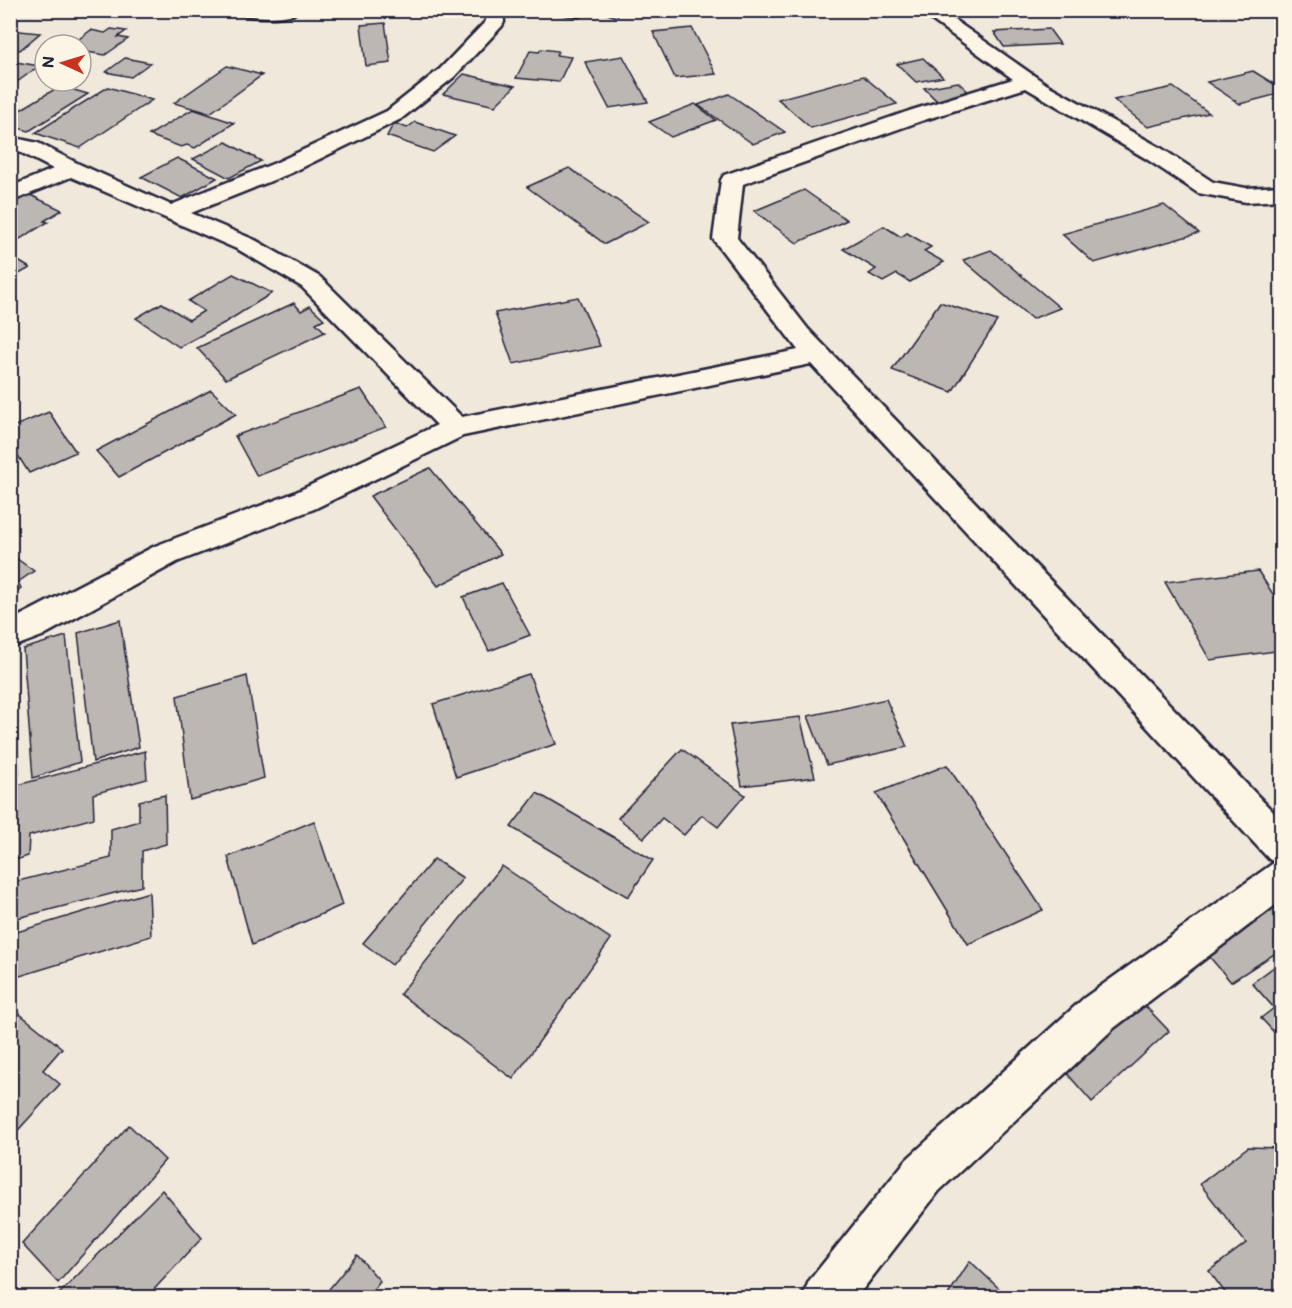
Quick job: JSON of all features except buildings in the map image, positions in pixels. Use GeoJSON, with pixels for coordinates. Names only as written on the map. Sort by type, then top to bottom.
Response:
{"type":"FeatureCollection","features":[{"type":"Feature","properties":{"kind":"street"},"geometry":{"type":"LineString","coordinates":[[248,10],[287,10]]}},
{"type":"Feature","properties":{"kind":"street"},"geometry":{"type":"LineString","coordinates":[[171,213],[283,168],[394,115],[447,73],[495,22],[494,10]]}},
{"type":"Feature","properties":{"kind":"street"},"geometry":{"type":"LineString","coordinates":[[927,10],[1029,81],[1154,153],[1206,188],[1246,195],[1281,193]]}},
{"type":"Feature","properties":{"kind":"street"},"geometry":{"type":"LineString","coordinates":[[1029,81],[941,107],[732,180],[725,240],[799,335],[1281,847]]}},
{"type":"Feature","properties":{"kind":"street"},"geometry":{"type":"LineString","coordinates":[[10,143],[30,148],[71,169],[247,245],[311,282],[456,428]]}},
{"type":"Feature","properties":{"kind":"street"},"geometry":{"type":"LineString","coordinates":[[10,195],[71,169]]}},
{"type":"Feature","properties":{"kind":"street"},"geometry":{"type":"LineString","coordinates":[[10,635],[31,627],[166,554],[304,501],[456,428],[818,354]]}},
{"type":"Feature","properties":{"kind":"street"},"geometry":{"type":"LineString","coordinates":[[826,1298],[932,1167],[1099,1013],[1281,877]]}}]}
